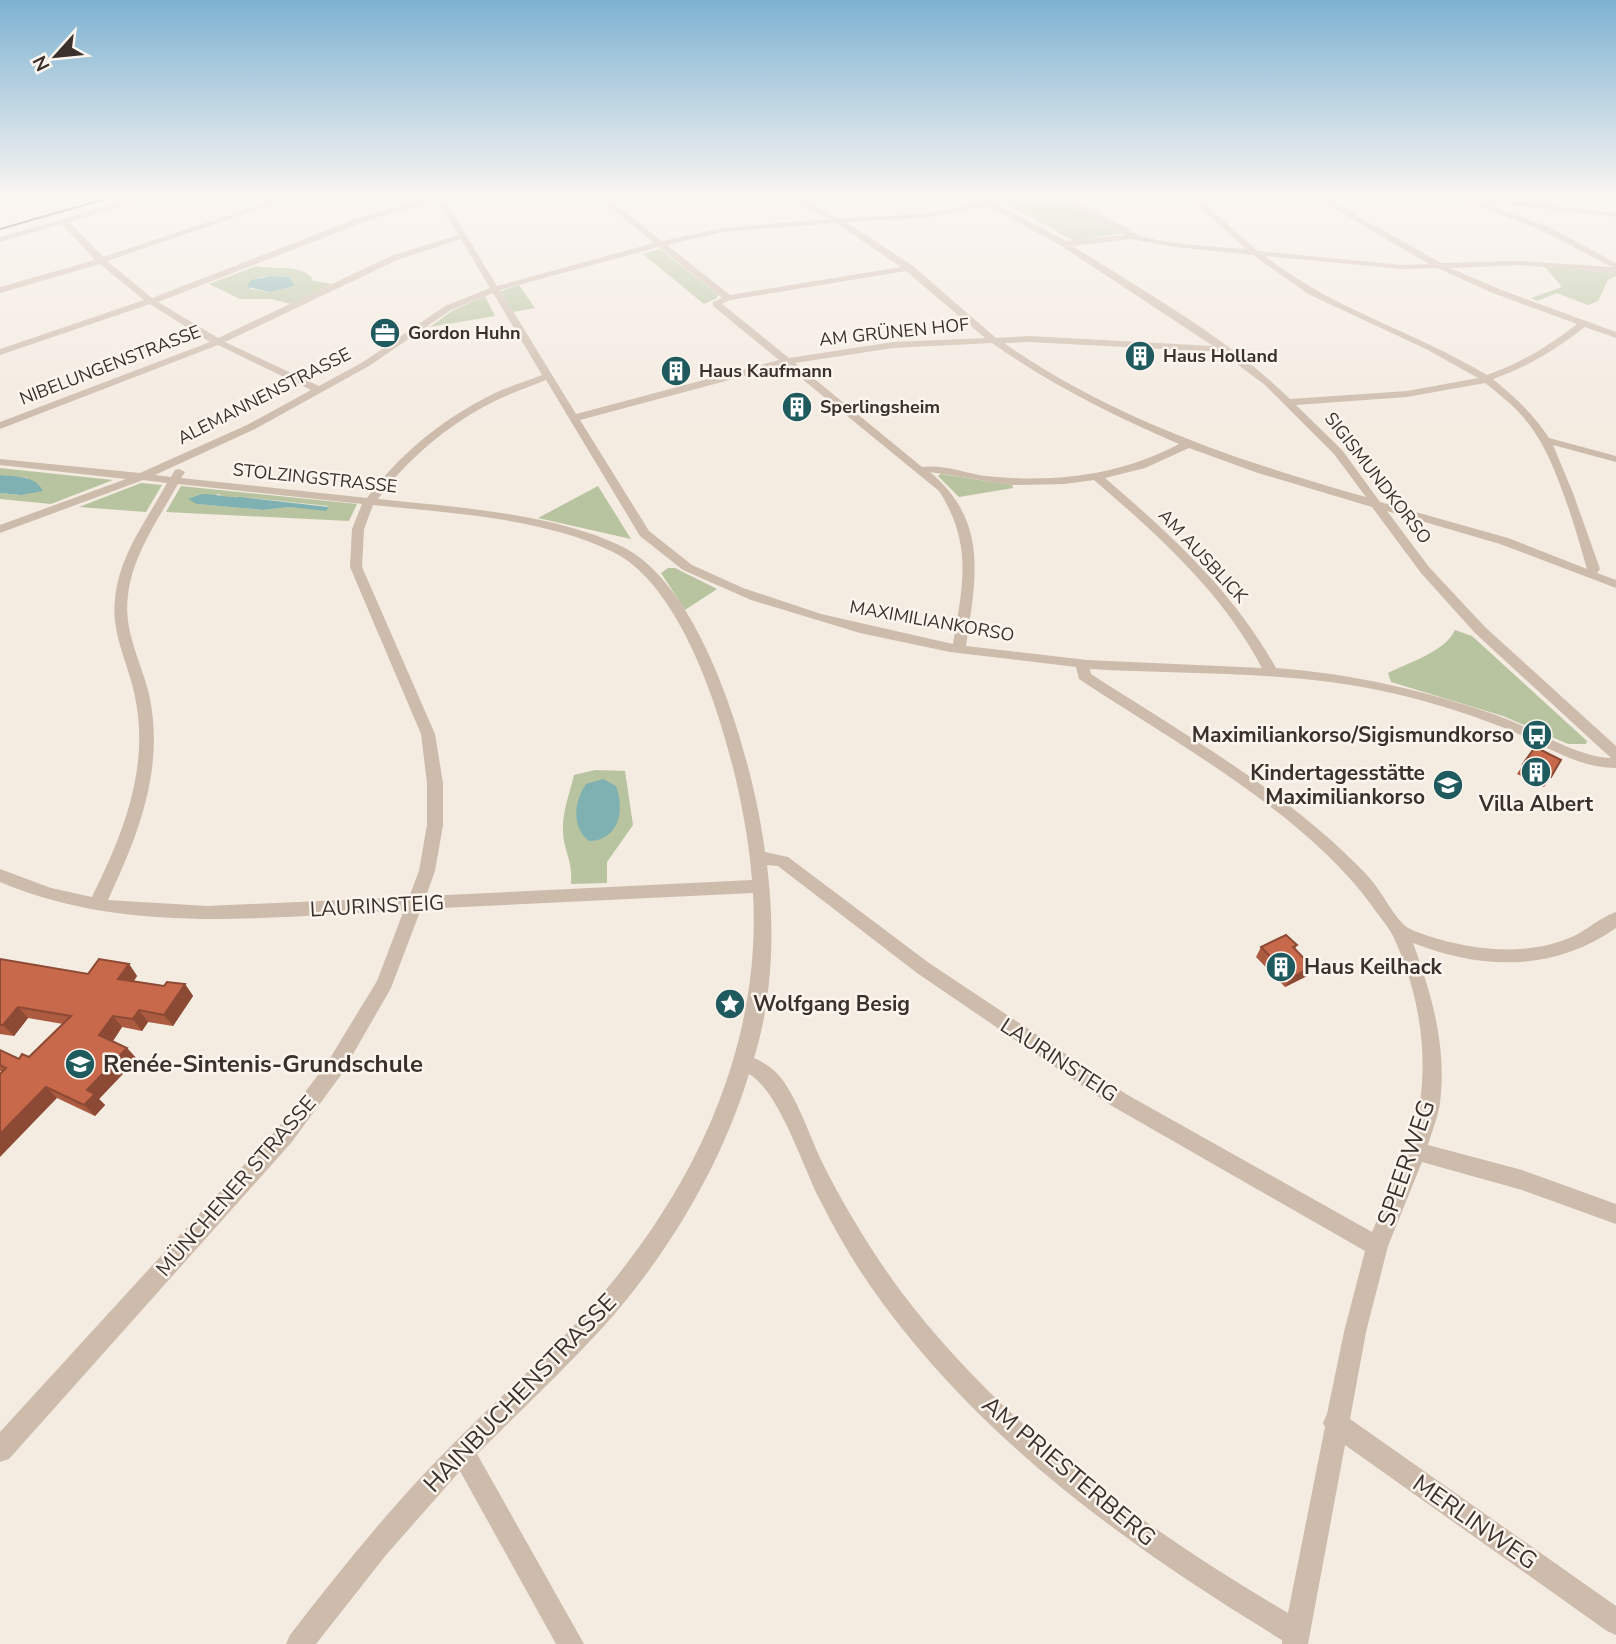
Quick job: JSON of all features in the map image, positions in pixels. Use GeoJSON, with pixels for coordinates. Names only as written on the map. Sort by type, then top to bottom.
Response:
{"type":"FeatureCollection","features":[{"type":"Feature","properties":{"kind":"street"},"geometry":{"type":"LineString","coordinates":[[0,290],[60,273]]}},
{"type":"Feature","properties":{"kind":"street"},"geometry":{"type":"LineString","coordinates":[[116,273],[152,301],[218,342],[320,390]]}},
{"type":"Feature","properties":{"kind":"street"},"geometry":{"type":"LineString","coordinates":[[0,352],[152,301],[225,273]]}},
{"type":"Feature","properties":{"kind":"street","name":"NIBELUNGENSTRASSE"},"geometry":{"type":"LineString","coordinates":[[0,426],[218,342],[363,273]]}},
{"type":"Feature","properties":{"kind":"street","name":"MAXIMILIANKORSO"},"geometry":{"type":"LineString","coordinates":[[485,273],[651,540],[674,559],[724,585],[844,625],[959,647],[1082,663],[1271,671],[1331,677],[1411,693],[1508,724],[1595,761],[1616,763]]}},
{"type":"Feature","properties":{"kind":"street","name":"ALEMANNENSTRASSE"},"geometry":{"type":"LineString","coordinates":[[0,529],[180,460],[320,390],[448,308],[495,289],[555,273]]}},
{"type":"Feature","properties":{"kind":"street"},"geometry":{"type":"LineString","coordinates":[[696,273],[728,298]]}},
{"type":"Feature","properties":{"kind":"street"},"geometry":{"type":"LineString","coordinates":[[881,273],[728,298],[716,304],[922,470],[955,504],[969,538],[970,575],[959,647]]}},
{"type":"Feature","properties":{"kind":"street"},"geometry":{"type":"LineString","coordinates":[[915,273],[992,339],[1058,383],[1188,444],[1272,474],[1471,531],[1616,584]]}},
{"type":"Feature","properties":{"kind":"street","name":"SIGISMUNDKORSO"},"geometry":{"type":"LineString","coordinates":[[1108,273],[1224,349],[1289,402],[1338,452],[1425,570],[1480,630],[1616,754]]}},
{"type":"Feature","properties":{"kind":"street"},"geometry":{"type":"LineString","coordinates":[[1282,273],[1334,305],[1447,357],[1486,379],[1520,408],[1545,440],[1594,569],[1590,573]]}},
{"type":"Feature","properties":{"kind":"street"},"geometry":{"type":"LineString","coordinates":[[1427,273],[1481,285]]}},
{"type":"Feature","properties":{"kind":"street"},"geometry":{"type":"LineString","coordinates":[[1455,273],[1616,335]]}},
{"type":"Feature","properties":{"kind":"street"},"geometry":{"type":"LineString","coordinates":[[1289,402],[1394,396],[1486,379],[1541,358],[1583,324]]}},
{"type":"Feature","properties":{"kind":"street","name":"AM GRÜNEN HOF"},"geometry":{"type":"LineString","coordinates":[[574,418],[786,361],[893,345],[992,339],[1224,349]]}},
{"type":"Feature","properties":{"kind":"street","name":"MÜNCHENER STRASSE"},"geometry":{"type":"LineString","coordinates":[[0,1450],[284,1136],[334,1069],[385,983],[417,904],[427,871],[435,825],[435,783],[428,734],[356,567],[356,536],[370,501],[401,463],[445,426],[491,399],[548,376]]}},
{"type":"Feature","properties":{"kind":"street"},"geometry":{"type":"LineString","coordinates":[[1545,440],[1616,458]]}},
{"type":"Feature","properties":{"kind":"street"},"geometry":{"type":"LineString","coordinates":[[922,470],[1009,481],[1096,477],[1146,464],[1188,444]]}},
{"type":"Feature","properties":{"kind":"street"},"geometry":{"type":"LineString","coordinates":[[97,905],[132,830],[147,761],[144,704],[121,628],[122,588],[133,553],[184,463],[180,460]]}},
{"type":"Feature","properties":{"kind":"street","name":"STOLZINGSTRASSE"},"geometry":{"type":"LineString","coordinates":[[0,462],[370,501],[514,522],[583,537],[622,551],[643,567]]}},
{"type":"Feature","properties":{"kind":"street","name":"AM AUSBLICK"},"geometry":{"type":"LineString","coordinates":[[1096,477],[1195,568],[1244,628],[1271,671]]}},
{"type":"Feature","properties":{"kind":"street"},"geometry":{"type":"LineString","coordinates":[[622,551],[651,540]]}},
{"type":"Feature","properties":{"kind":"street"},"geometry":{"type":"LineString","coordinates":[[643,567],[674,559]]}},
{"type":"Feature","properties":{"kind":"street","name":"HAINBUCHENSTRASSE"},"geometry":{"type":"LineString","coordinates":[[299,1644],[381,1540],[618,1293],[658,1239],[714,1135],[743,1063],[757,1006],[761,924],[756,858],[747,799],[722,705],[690,634],[672,603],[643,567]]}},
{"type":"Feature","properties":{"kind":"street","name":"SPEERWEG"},"geometry":{"type":"LineString","coordinates":[[1082,663],[1084,676],[1248,783],[1324,841],[1363,881],[1400,932],[1422,991],[1431,1034],[1430,1103],[1416,1151],[1377,1246],[1335,1423],[1296,1639]]}},
{"type":"Feature","properties":{"kind":"street","name":"LAURINSTEIG"},"geometry":{"type":"LineString","coordinates":[[756,858],[782,861],[923,968],[1119,1100],[1377,1246]]}},
{"type":"Feature","properties":{"kind":"street","name":"LAURINSTEIG"},"geometry":{"type":"LineString","coordinates":[[0,875],[57,897],[97,905],[159,913],[207,914],[759,886]]}},
{"type":"Feature","properties":{"kind":"street"},"geometry":{"type":"LineString","coordinates":[[1400,932],[1461,952],[1496,958],[1522,958],[1566,947],[1616,919]]}},
{"type":"Feature","properties":{"kind":"street","name":"AM PRIESTERBERG"},"geometry":{"type":"LineString","coordinates":[[743,1063],[758,1067],[771,1077],[831,1202],[861,1252],[941,1355],[987,1406],[1111,1511],[1296,1639]]}},
{"type":"Feature","properties":{"kind":"street"},"geometry":{"type":"LineString","coordinates":[[1416,1151],[1522,1180],[1616,1214]]}},
{"type":"Feature","properties":{"kind":"street","name":"MERLINWEG"},"geometry":{"type":"LineString","coordinates":[[1335,1423],[1616,1622]]}},
{"type":"Feature","properties":{"kind":"street"},"geometry":{"type":"LineString","coordinates":[[463,1452],[571,1644]]}},
{"type":"Feature","properties":{"kind":"green space"},"geometry":{"type":"Polygon","coordinates":[[[238,273],[306,273],[314,281],[332,284],[291,304],[271,299],[240,299],[209,284],[238,273]],[[272,276],[258,278],[250,289],[270,292],[295,286],[289,277],[272,276]]]}},
{"type":"Feature","properties":{"kind":"green space"},"geometry":{"type":"Polygon","coordinates":[[[666,273],[690,273],[718,295],[704,304],[666,273]]]}},
{"type":"Feature","properties":{"kind":"green space"},"geometry":{"type":"Polygon","coordinates":[[[1550,273],[1616,273],[1616,276],[1608,280],[1598,301],[1588,305],[1557,293],[1537,301],[1531,298],[1562,287],[1550,273]]]}},
{"type":"Feature","properties":{"kind":"green space"},"geometry":{"type":"Polygon","coordinates":[[[519,285],[535,308],[513,312],[501,291],[519,285]]]}},
{"type":"Feature","properties":{"kind":"green space"},"geometry":{"type":"Polygon","coordinates":[[[485,296],[495,316],[430,327],[452,311],[485,296]]]}},
{"type":"Feature","properties":{"kind":"green space"},"geometry":{"type":"Polygon","coordinates":[[[0,468],[113,480],[51,504],[0,499],[0,493],[21,495],[28,478],[0,475],[0,468]]]}},
{"type":"Feature","properties":{"kind":"green space"},"geometry":{"type":"Polygon","coordinates":[[[941,474],[1012,485],[1013,488],[959,497],[938,476],[941,474]]]}},
{"type":"Feature","properties":{"kind":"green space"},"geometry":{"type":"Polygon","coordinates":[[[141,483],[162,485],[146,512],[79,507],[141,483]]]}},
{"type":"Feature","properties":{"kind":"green space"},"geometry":{"type":"Polygon","coordinates":[[[181,486],[357,504],[349,521],[166,512],[181,486]],[[218,494],[198,504],[263,510],[289,507],[326,510],[328,506],[241,497],[226,498],[218,494]]]}},
{"type":"Feature","properties":{"kind":"green space"},"geometry":{"type":"Polygon","coordinates":[[[598,486],[631,539],[538,518],[598,486]]]}},
{"type":"Feature","properties":{"kind":"green space"},"geometry":{"type":"Polygon","coordinates":[[[668,568],[675,568],[717,589],[685,610],[661,573],[668,568]]]}},
{"type":"Feature","properties":{"kind":"green space"},"geometry":{"type":"Polygon","coordinates":[[[1455,630],[1472,636],[1587,741],[1586,744],[1568,744],[1503,716],[1391,682],[1388,673],[1435,650],[1444,644],[1455,630]]]}},
{"type":"Feature","properties":{"kind":"green space"},"geometry":{"type":"Polygon","coordinates":[[[595,770],[625,771],[633,825],[607,862],[607,883],[571,884],[571,868],[563,837],[565,810],[574,775],[595,770]]]}},
{"type":"Feature","properties":{"kind":"water"},"geometry":{"type":"Polygon","coordinates":[[[272,276],[289,277],[295,286],[270,292],[247,287],[251,280],[272,276]]]}},
{"type":"Feature","properties":{"kind":"water"},"geometry":{"type":"Polygon","coordinates":[[[0,475],[30,479],[43,491],[21,495],[0,493],[0,475]]]}},
{"type":"Feature","properties":{"kind":"water"},"geometry":{"type":"Polygon","coordinates":[[[202,494],[329,507],[326,511],[289,507],[263,510],[197,504],[188,499],[202,494]]]}},
{"type":"Feature","properties":{"kind":"water"},"geometry":{"type":"Polygon","coordinates":[[[603,779],[616,786],[619,814],[613,830],[607,836],[589,841],[579,829],[577,806],[586,784],[603,779]]]}},
{"type":"Feature","properties":{"kind":"building"},"geometry":{"type":"Polygon","coordinates":[[[1535,747],[1561,760],[1551,777],[1523,764],[1535,747]]]}},
{"type":"Feature","properties":{"kind":"building"},"geometry":{"type":"Polygon","coordinates":[[[1286,935],[1297,945],[1293,947],[1312,967],[1291,978],[1261,947],[1286,935]]]}},
{"type":"Feature","properties":{"kind":"building"},"geometry":{"type":"Polygon","coordinates":[[[0,959],[88,974],[99,959],[129,964],[118,979],[164,986],[167,982],[185,984],[164,1015],[139,1010],[133,1019],[113,1016],[99,1035],[127,1048],[87,1090],[95,1094],[84,1105],[46,1087],[0,1134],[0,1074],[6,1068],[0,1065],[0,1050],[19,1059],[22,1054],[29,1057],[71,1016],[18,1007],[3,1025],[0,1025],[0,959]]]}},
{"type":"Feature","properties":{"kind":"place","name":"Gordon Huhn"},"geometry":{"type":"Point","coordinates":[385,333]}},
{"type":"Feature","properties":{"kind":"place","name":"Haus Holland"},"geometry":{"type":"Point","coordinates":[1140,356]}},
{"type":"Feature","properties":{"kind":"place","name":"Haus Kaufmann"},"geometry":{"type":"Point","coordinates":[676,371]}},
{"type":"Feature","properties":{"kind":"place","name":"Sperlingsheim"},"geometry":{"type":"Point","coordinates":[797,407]}},
{"type":"Feature","properties":{"kind":"place","name":"Maximiliankorso/Sigismundkorso"},"geometry":{"type":"Point","coordinates":[1537,735]}},
{"type":"Feature","properties":{"kind":"place","name":"Villa Albert"},"geometry":{"type":"Point","coordinates":[1536,772]}},
{"type":"Feature","properties":{"kind":"place","name":"Kindertagesstätte Maximiliankorso"},"geometry":{"type":"Point","coordinates":[1448,785]}},
{"type":"Feature","properties":{"kind":"place","name":"Haus Keilhack"},"geometry":{"type":"Point","coordinates":[1281,967]}},
{"type":"Feature","properties":{"kind":"place","name":"Wolfgang Besig"},"geometry":{"type":"Point","coordinates":[730,1004]}},
{"type":"Feature","properties":{"kind":"place","name":"Renée-Sintenis-Grundschule"},"geometry":{"type":"Point","coordinates":[80,1064]}}]}
